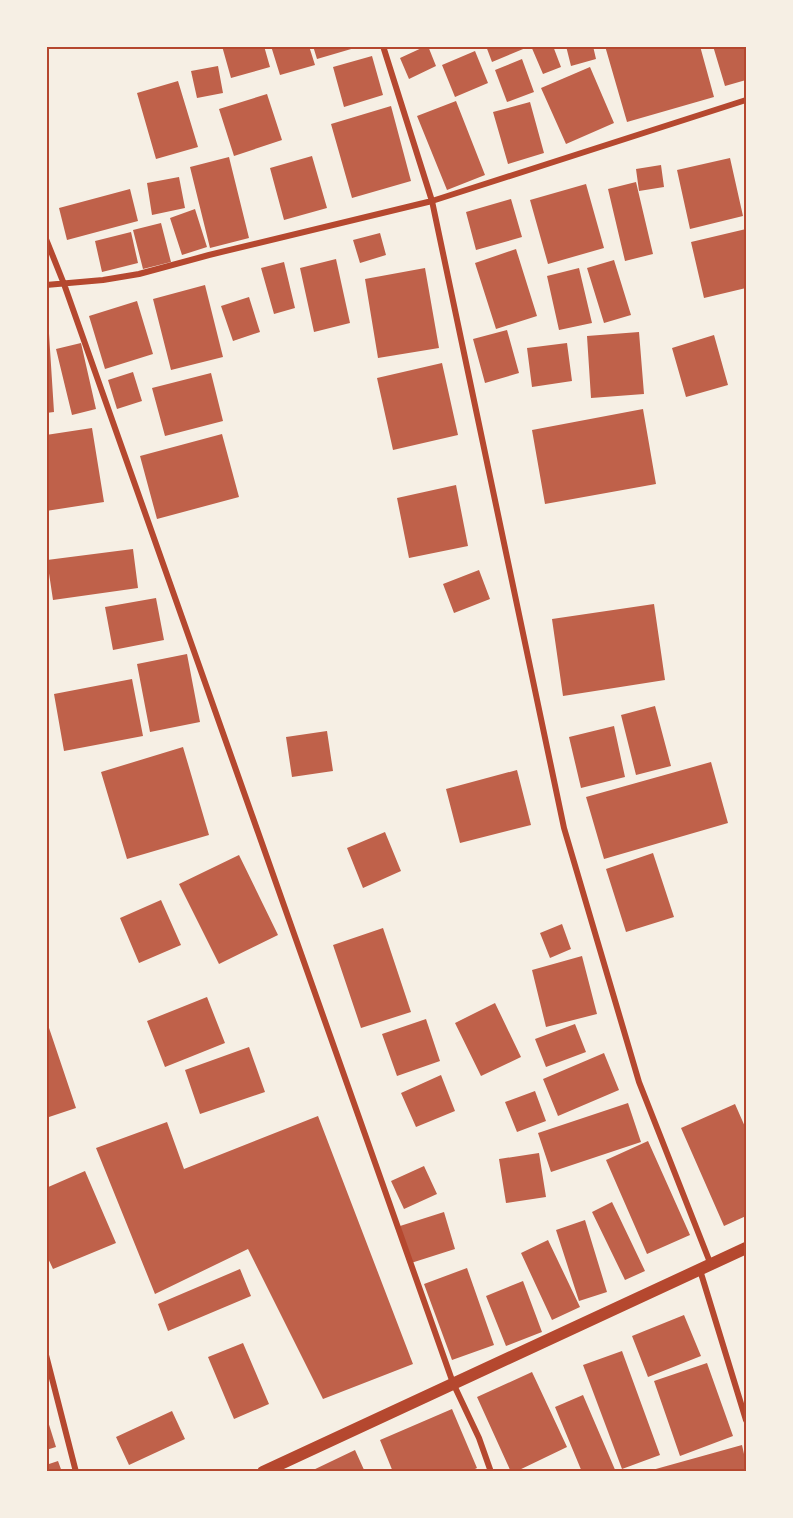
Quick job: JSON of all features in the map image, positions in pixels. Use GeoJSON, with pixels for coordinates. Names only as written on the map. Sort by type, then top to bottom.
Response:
{"type":"FeatureCollection","features":[{"type":"Feature","properties":{"kind":"main road"},"geometry":{"type":"LineString","coordinates":[[263,1472],[747,1248]]}},
{"type":"Feature","properties":{"kind":"street"},"geometry":{"type":"LineString","coordinates":[[383,46],[432,201],[564,828],[639,1082],[706,1267],[747,1420]]}},
{"type":"Feature","properties":{"kind":"street"},"geometry":{"type":"LineString","coordinates":[[46,285],[139,274],[432,201],[747,100]]}},
{"type":"Feature","properties":{"kind":"street"},"geometry":{"type":"LineString","coordinates":[[46,239],[64,284],[453,1383],[479,1438],[491,1472]]}},
{"type":"Feature","properties":{"kind":"street"},"geometry":{"type":"LineString","coordinates":[[46,1355],[76,1472]]}},
{"type":"Feature","properties":{"kind":"building"},"geometry":{"type":"Polygon","coordinates":[[[222,46],[264,46],[270,67],[231,78],[222,46]]]}},
{"type":"Feature","properties":{"kind":"building"},"geometry":{"type":"Polygon","coordinates":[[[271,46],[309,46],[315,65],[280,75],[271,46]]]}},
{"type":"Feature","properties":{"kind":"building"},"geometry":{"type":"Polygon","coordinates":[[[313,46],[358,46],[358,47],[317,59],[313,46]]]}},
{"type":"Feature","properties":{"kind":"building"},"geometry":{"type":"Polygon","coordinates":[[[426,46],[436,66],[409,79],[400,58],[426,46]]]}},
{"type":"Feature","properties":{"kind":"building"},"geometry":{"type":"Polygon","coordinates":[[[486,46],[528,46],[528,47],[492,62],[486,46]]]}},
{"type":"Feature","properties":{"kind":"building"},"geometry":{"type":"Polygon","coordinates":[[[531,46],[553,46],[561,67],[543,74],[531,46]]]}},
{"type":"Feature","properties":{"kind":"building"},"geometry":{"type":"Polygon","coordinates":[[[566,46],[593,46],[596,59],[571,66],[566,46]]]}},
{"type":"Feature","properties":{"kind":"building"},"geometry":{"type":"Polygon","coordinates":[[[605,46],[700,46],[714,97],[627,122],[605,46]]]}},
{"type":"Feature","properties":{"kind":"building"},"geometry":{"type":"Polygon","coordinates":[[[713,46],[746,46],[746,80],[725,86],[713,46]]]}},
{"type":"Feature","properties":{"kind":"building"},"geometry":{"type":"Polygon","coordinates":[[[475,51],[488,83],[455,97],[442,65],[475,51]]]}},
{"type":"Feature","properties":{"kind":"building"},"geometry":{"type":"Polygon","coordinates":[[[372,56],[383,95],[344,107],[333,67],[372,56]]]}},
{"type":"Feature","properties":{"kind":"building"},"geometry":{"type":"Polygon","coordinates":[[[522,59],[534,92],[507,102],[495,70],[522,59]]]}},
{"type":"Feature","properties":{"kind":"building"},"geometry":{"type":"Polygon","coordinates":[[[218,66],[223,93],[197,98],[191,71],[218,66]]]}},
{"type":"Feature","properties":{"kind":"building"},"geometry":{"type":"Polygon","coordinates":[[[590,67],[614,123],[566,144],[541,88],[590,67]]]}},
{"type":"Feature","properties":{"kind":"building"},"geometry":{"type":"Polygon","coordinates":[[[178,81],[198,147],[156,159],[137,93],[178,81]]]}},
{"type":"Feature","properties":{"kind":"building"},"geometry":{"type":"Polygon","coordinates":[[[267,94],[282,140],[234,156],[219,109],[267,94]]]}},
{"type":"Feature","properties":{"kind":"building"},"geometry":{"type":"Polygon","coordinates":[[[456,101],[485,175],[447,190],[417,116],[456,101]]]}},
{"type":"Feature","properties":{"kind":"building"},"geometry":{"type":"Polygon","coordinates":[[[530,102],[544,153],[508,164],[493,112],[530,102]]]}},
{"type":"Feature","properties":{"kind":"building"},"geometry":{"type":"Polygon","coordinates":[[[391,106],[411,181],[352,198],[331,124],[391,106]]]}},
{"type":"Feature","properties":{"kind":"building"},"geometry":{"type":"Polygon","coordinates":[[[312,156],[327,208],[284,220],[270,168],[312,156]]]}},
{"type":"Feature","properties":{"kind":"building"},"geometry":{"type":"Polygon","coordinates":[[[229,157],[249,238],[210,248],[190,167],[229,157]]]}},
{"type":"Feature","properties":{"kind":"building"},"geometry":{"type":"Polygon","coordinates":[[[730,158],[743,216],[690,229],[677,170],[730,158]]]}},
{"type":"Feature","properties":{"kind":"building"},"geometry":{"type":"Polygon","coordinates":[[[661,165],[664,187],[639,191],[636,169],[661,165]]]}},
{"type":"Feature","properties":{"kind":"building"},"geometry":{"type":"Polygon","coordinates":[[[179,177],[185,208],[152,215],[147,183],[179,177]]]}},
{"type":"Feature","properties":{"kind":"building"},"geometry":{"type":"Polygon","coordinates":[[[636,182],[653,254],[625,261],[608,189],[636,182]]]}},
{"type":"Feature","properties":{"kind":"building"},"geometry":{"type":"Polygon","coordinates":[[[586,184],[604,248],[548,264],[530,200],[586,184]]]}},
{"type":"Feature","properties":{"kind":"building"},"geometry":{"type":"Polygon","coordinates":[[[130,189],[138,221],[67,240],[59,208],[130,189]]]}},
{"type":"Feature","properties":{"kind":"building"},"geometry":{"type":"Polygon","coordinates":[[[511,199],[522,237],[476,250],[466,212],[511,199]]]}},
{"type":"Feature","properties":{"kind":"building"},"geometry":{"type":"Polygon","coordinates":[[[195,209],[207,247],[182,255],[170,218],[195,209]]]}},
{"type":"Feature","properties":{"kind":"building"},"geometry":{"type":"Polygon","coordinates":[[[161,223],[171,262],[143,269],[133,230],[161,223]]]}},
{"type":"Feature","properties":{"kind":"building"},"geometry":{"type":"Polygon","coordinates":[[[746,229],[746,288],[704,298],[691,242],[746,229]]]}},
{"type":"Feature","properties":{"kind":"building"},"geometry":{"type":"Polygon","coordinates":[[[131,232],[138,263],[102,272],[95,241],[131,232]]]}},
{"type":"Feature","properties":{"kind":"building"},"geometry":{"type":"Polygon","coordinates":[[[380,233],[386,255],[360,263],[353,240],[380,233]]]}},
{"type":"Feature","properties":{"kind":"building"},"geometry":{"type":"Polygon","coordinates":[[[516,249],[537,316],[496,329],[475,263],[516,249]]]}},
{"type":"Feature","properties":{"kind":"building"},"geometry":{"type":"Polygon","coordinates":[[[336,259],[350,323],[314,332],[300,268],[336,259]]]}},
{"type":"Feature","properties":{"kind":"building"},"geometry":{"type":"Polygon","coordinates":[[[614,260],[631,315],[604,323],[587,268],[614,260]]]}},
{"type":"Feature","properties":{"kind":"building"},"geometry":{"type":"Polygon","coordinates":[[[284,262],[295,308],[274,314],[261,268],[284,262]]]}},
{"type":"Feature","properties":{"kind":"building"},"geometry":{"type":"Polygon","coordinates":[[[425,268],[439,348],[378,358],[365,279],[425,268]]]}},
{"type":"Feature","properties":{"kind":"building"},"geometry":{"type":"Polygon","coordinates":[[[579,268],[592,323],[559,330],[547,276],[579,268]]]}},
{"type":"Feature","properties":{"kind":"building"},"geometry":{"type":"Polygon","coordinates":[[[205,285],[223,357],[171,370],[153,299],[205,285]]]}},
{"type":"Feature","properties":{"kind":"building"},"geometry":{"type":"Polygon","coordinates":[[[249,297],[260,332],[233,341],[221,306],[249,297]]]}},
{"type":"Feature","properties":{"kind":"building"},"geometry":{"type":"Polygon","coordinates":[[[137,301],[153,354],[105,369],[89,316],[137,301]]]}},
{"type":"Feature","properties":{"kind":"building"},"geometry":{"type":"Polygon","coordinates":[[[46,318],[48,318],[54,412],[46,413],[46,318]]]}},
{"type":"Feature","properties":{"kind":"building"},"geometry":{"type":"Polygon","coordinates":[[[507,330],[519,373],[485,383],[473,339],[507,330]]]}},
{"type":"Feature","properties":{"kind":"building"},"geometry":{"type":"Polygon","coordinates":[[[639,332],[644,394],[591,398],[587,336],[639,332]]]}},
{"type":"Feature","properties":{"kind":"building"},"geometry":{"type":"Polygon","coordinates":[[[714,335],[728,385],[686,397],[672,348],[714,335]]]}},
{"type":"Feature","properties":{"kind":"building"},"geometry":{"type":"Polygon","coordinates":[[[81,343],[96,409],[72,415],[56,349],[81,343]]]}},
{"type":"Feature","properties":{"kind":"building"},"geometry":{"type":"Polygon","coordinates":[[[567,343],[572,381],[532,387],[527,348],[567,343]]]}},
{"type":"Feature","properties":{"kind":"building"},"geometry":{"type":"Polygon","coordinates":[[[442,363],[458,435],[393,450],[377,378],[442,363]]]}},
{"type":"Feature","properties":{"kind":"building"},"geometry":{"type":"Polygon","coordinates":[[[133,372],[142,401],[117,409],[108,380],[133,372]]]}},
{"type":"Feature","properties":{"kind":"building"},"geometry":{"type":"Polygon","coordinates":[[[211,373],[223,421],[165,436],[152,388],[211,373]]]}},
{"type":"Feature","properties":{"kind":"building"},"geometry":{"type":"Polygon","coordinates":[[[643,409],[656,484],[545,504],[532,430],[643,409]]]}},
{"type":"Feature","properties":{"kind":"building"},"geometry":{"type":"Polygon","coordinates":[[[92,428],[104,502],[46,511],[46,435],[92,428]]]}},
{"type":"Feature","properties":{"kind":"building"},"geometry":{"type":"Polygon","coordinates":[[[222,434],[239,497],[157,519],[140,456],[222,434]]]}},
{"type":"Feature","properties":{"kind":"building"},"geometry":{"type":"Polygon","coordinates":[[[456,485],[468,546],[409,558],[397,498],[456,485]]]}},
{"type":"Feature","properties":{"kind":"building"},"geometry":{"type":"Polygon","coordinates":[[[133,549],[138,588],[53,600],[47,560],[133,549]]]}},
{"type":"Feature","properties":{"kind":"building"},"geometry":{"type":"Polygon","coordinates":[[[479,570],[490,599],[454,613],[443,584],[479,570]]]}},
{"type":"Feature","properties":{"kind":"building"},"geometry":{"type":"Polygon","coordinates":[[[156,598],[164,640],[113,650],[105,607],[156,598]]]}},
{"type":"Feature","properties":{"kind":"building"},"geometry":{"type":"Polygon","coordinates":[[[654,604],[665,680],[563,696],[552,619],[654,604]]]}},
{"type":"Feature","properties":{"kind":"building"},"geometry":{"type":"Polygon","coordinates":[[[187,654],[200,722],[150,732],[137,664],[187,654]]]}},
{"type":"Feature","properties":{"kind":"building"},"geometry":{"type":"Polygon","coordinates":[[[132,679],[143,736],[64,751],[54,694],[132,679]]]}},
{"type":"Feature","properties":{"kind":"building"},"geometry":{"type":"Polygon","coordinates":[[[655,706],[671,766],[636,775],[621,715],[655,706]]]}},
{"type":"Feature","properties":{"kind":"building"},"geometry":{"type":"Polygon","coordinates":[[[614,726],[625,777],[581,788],[569,737],[614,726]]]}},
{"type":"Feature","properties":{"kind":"building"},"geometry":{"type":"Polygon","coordinates":[[[327,731],[333,771],[292,777],[286,737],[327,731]]]}},
{"type":"Feature","properties":{"kind":"building"},"geometry":{"type":"Polygon","coordinates":[[[183,747],[209,835],[127,859],[101,772],[183,747]]]}},
{"type":"Feature","properties":{"kind":"building"},"geometry":{"type":"Polygon","coordinates":[[[711,762],[728,823],[604,859],[586,797],[711,762]]]}},
{"type":"Feature","properties":{"kind":"building"},"geometry":{"type":"Polygon","coordinates":[[[517,770],[531,825],[460,843],[446,789],[517,770]]]}},
{"type":"Feature","properties":{"kind":"building"},"geometry":{"type":"Polygon","coordinates":[[[385,832],[401,871],[363,888],[347,848],[385,832]]]}},
{"type":"Feature","properties":{"kind":"building"},"geometry":{"type":"Polygon","coordinates":[[[653,853],[674,917],[626,932],[606,869],[653,853]]]}},
{"type":"Feature","properties":{"kind":"building"},"geometry":{"type":"Polygon","coordinates":[[[239,855],[278,935],[219,964],[179,884],[239,855]]]}},
{"type":"Feature","properties":{"kind":"building"},"geometry":{"type":"Polygon","coordinates":[[[161,900],[181,945],[139,963],[120,918],[161,900]]]}},
{"type":"Feature","properties":{"kind":"building"},"geometry":{"type":"Polygon","coordinates":[[[562,924],[571,949],[550,958],[540,933],[562,924]]]}},
{"type":"Feature","properties":{"kind":"building"},"geometry":{"type":"Polygon","coordinates":[[[383,928],[411,1012],[361,1028],[333,945],[383,928]]]}},
{"type":"Feature","properties":{"kind":"building"},"geometry":{"type":"Polygon","coordinates":[[[582,956],[597,1014],[546,1027],[532,970],[582,956]]]}},
{"type":"Feature","properties":{"kind":"building"},"geometry":{"type":"Polygon","coordinates":[[[207,997],[225,1043],[165,1067],[147,1021],[207,997]]]}},
{"type":"Feature","properties":{"kind":"building"},"geometry":{"type":"Polygon","coordinates":[[[495,1003],[521,1057],[481,1076],[455,1023],[495,1003]]]}},
{"type":"Feature","properties":{"kind":"building"},"geometry":{"type":"Polygon","coordinates":[[[46,1019],[76,1108],[46,1118],[46,1019]]]}},
{"type":"Feature","properties":{"kind":"building"},"geometry":{"type":"Polygon","coordinates":[[[426,1019],[440,1061],[397,1076],[382,1034],[426,1019]]]}},
{"type":"Feature","properties":{"kind":"building"},"geometry":{"type":"Polygon","coordinates":[[[575,1024],[586,1052],[546,1067],[535,1039],[575,1024]]]}},
{"type":"Feature","properties":{"kind":"building"},"geometry":{"type":"Polygon","coordinates":[[[249,1047],[265,1092],[200,1114],[185,1070],[249,1047]]]}},
{"type":"Feature","properties":{"kind":"building"},"geometry":{"type":"Polygon","coordinates":[[[604,1053],[619,1090],[558,1116],[543,1079],[604,1053]]]}},
{"type":"Feature","properties":{"kind":"building"},"geometry":{"type":"Polygon","coordinates":[[[441,1075],[455,1111],[416,1127],[401,1093],[441,1075]]]}},
{"type":"Feature","properties":{"kind":"building"},"geometry":{"type":"Polygon","coordinates":[[[535,1091],[546,1121],[517,1132],[505,1102],[535,1091]]]}},
{"type":"Feature","properties":{"kind":"building"},"geometry":{"type":"Polygon","coordinates":[[[628,1103],[641,1142],[551,1172],[538,1133],[628,1103]]]}},
{"type":"Feature","properties":{"kind":"building"},"geometry":{"type":"Polygon","coordinates":[[[735,1104],[746,1129],[746,1216],[724,1226],[681,1128],[735,1104]]]}},
{"type":"Feature","properties":{"kind":"building"},"geometry":{"type":"Polygon","coordinates":[[[318,1116],[413,1364],[323,1399],[248,1249],[155,1294],[96,1148],[167,1122],[184,1169],[318,1116]]]}},
{"type":"Feature","properties":{"kind":"building"},"geometry":{"type":"Polygon","coordinates":[[[648,1141],[690,1235],[647,1254],[606,1160],[648,1141]]]}},
{"type":"Feature","properties":{"kind":"building"},"geometry":{"type":"Polygon","coordinates":[[[539,1153],[546,1197],[506,1203],[499,1159],[539,1153]]]}},
{"type":"Feature","properties":{"kind":"building"},"geometry":{"type":"Polygon","coordinates":[[[424,1166],[437,1194],[404,1209],[391,1181],[424,1166]]]}},
{"type":"Feature","properties":{"kind":"building"},"geometry":{"type":"Polygon","coordinates":[[[85,1171],[116,1243],[53,1269],[46,1254],[46,1188],[85,1171]]]}},
{"type":"Feature","properties":{"kind":"building"},"geometry":{"type":"Polygon","coordinates":[[[612,1202],[645,1271],[625,1280],[592,1212],[612,1202]]]}},
{"type":"Feature","properties":{"kind":"building"},"geometry":{"type":"Polygon","coordinates":[[[444,1212],[455,1249],[411,1263],[400,1226],[444,1212]]]}},
{"type":"Feature","properties":{"kind":"building"},"geometry":{"type":"Polygon","coordinates":[[[585,1220],[607,1292],[579,1301],[556,1230],[585,1220]]]}},
{"type":"Feature","properties":{"kind":"building"},"geometry":{"type":"Polygon","coordinates":[[[548,1240],[580,1307],[552,1320],[521,1253],[548,1240]]]}},
{"type":"Feature","properties":{"kind":"building"},"geometry":{"type":"Polygon","coordinates":[[[467,1268],[494,1345],[452,1360],[424,1284],[467,1268]]]}},
{"type":"Feature","properties":{"kind":"building"},"geometry":{"type":"Polygon","coordinates":[[[240,1269],[251,1296],[168,1331],[158,1304],[240,1269]]]}},
{"type":"Feature","properties":{"kind":"building"},"geometry":{"type":"Polygon","coordinates":[[[523,1281],[542,1332],[506,1346],[486,1296],[523,1281]]]}},
{"type":"Feature","properties":{"kind":"building"},"geometry":{"type":"Polygon","coordinates":[[[684,1315],[701,1356],[648,1377],[632,1336],[684,1315]]]}},
{"type":"Feature","properties":{"kind":"building"},"geometry":{"type":"Polygon","coordinates":[[[243,1343],[269,1404],[234,1419],[208,1357],[243,1343]]]}},
{"type":"Feature","properties":{"kind":"building"},"geometry":{"type":"Polygon","coordinates":[[[622,1351],[660,1455],[622,1469],[583,1365],[622,1351]]]}},
{"type":"Feature","properties":{"kind":"building"},"geometry":{"type":"Polygon","coordinates":[[[707,1363],[733,1436],[680,1456],[654,1381],[707,1363]]]}},
{"type":"Feature","properties":{"kind":"building"},"geometry":{"type":"Polygon","coordinates":[[[532,1372],[567,1447],[511,1472],[477,1397],[532,1372]]]}},
{"type":"Feature","properties":{"kind":"building"},"geometry":{"type":"Polygon","coordinates":[[[583,1395],[616,1472],[582,1472],[555,1407],[583,1395]]]}},
{"type":"Feature","properties":{"kind":"building"},"geometry":{"type":"Polygon","coordinates":[[[452,1409],[477,1468],[469,1472],[393,1472],[380,1440],[452,1409]]]}},
{"type":"Feature","properties":{"kind":"building"},"geometry":{"type":"Polygon","coordinates":[[[172,1411],[185,1439],[129,1465],[116,1437],[172,1411]]]}},
{"type":"Feature","properties":{"kind":"building"},"geometry":{"type":"Polygon","coordinates":[[[46,1415],[56,1447],[46,1450],[46,1415]]]}},
{"type":"Feature","properties":{"kind":"building"},"geometry":{"type":"Polygon","coordinates":[[[742,1445],[746,1472],[645,1472],[742,1445]]]}},
{"type":"Feature","properties":{"kind":"building"},"geometry":{"type":"Polygon","coordinates":[[[355,1450],[365,1472],[309,1472],[355,1450]]]}},
{"type":"Feature","properties":{"kind":"building"},"geometry":{"type":"Polygon","coordinates":[[[58,1461],[62,1472],[46,1472],[46,1465],[58,1461]]]}}]}
